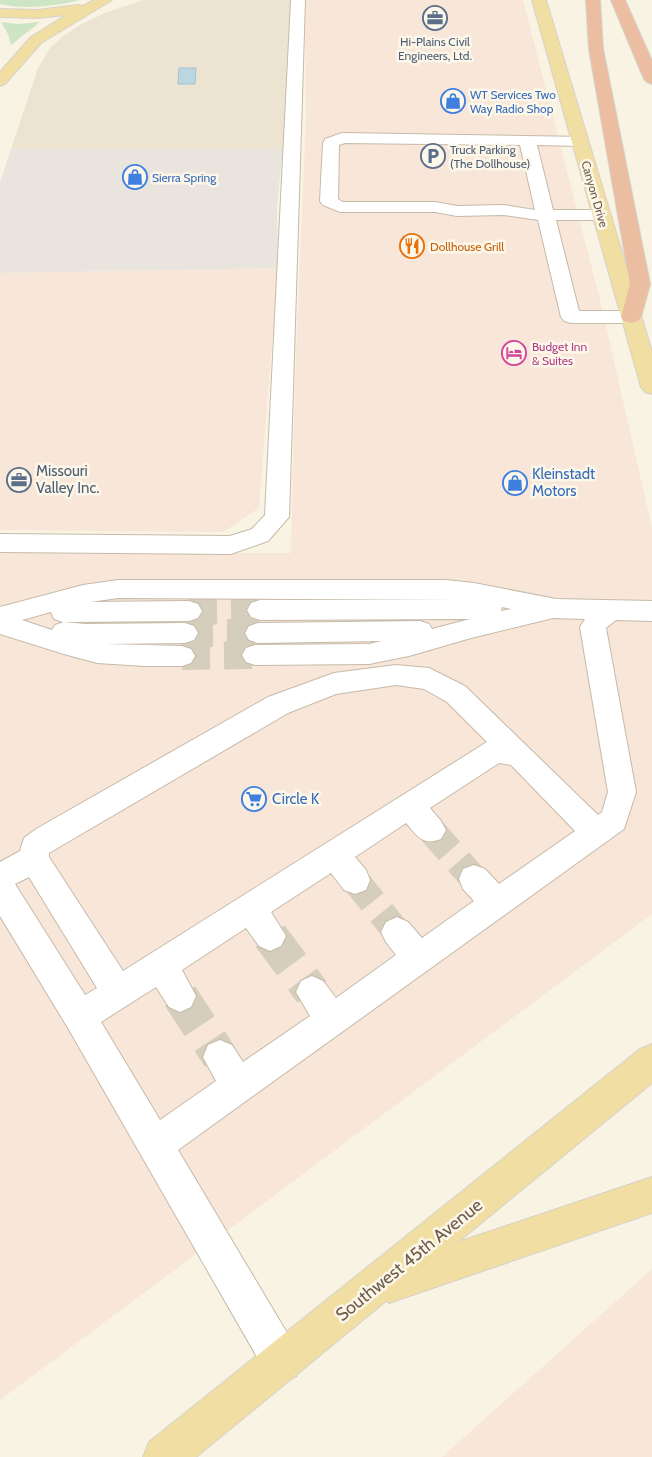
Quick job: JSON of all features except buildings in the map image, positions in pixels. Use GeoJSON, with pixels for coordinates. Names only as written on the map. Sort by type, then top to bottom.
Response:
{"type":"FeatureCollection","features":[{"type":"Feature","properties":{"kind":"highway"},"geometry":{"type":"LineString","coordinates":[[593,0],[596,49],[640,284],[631,316]]}},
{"type":"Feature","properties":{"kind":"highway"},"geometry":{"type":"LineString","coordinates":[[618,0],[652,79]]}},
{"type":"Feature","properties":{"kind":"main road","name":"Canyon Drive"},"geometry":{"type":"LineString","coordinates":[[539,0],[652,387]]}},
{"type":"Feature","properties":{"kind":"main road"},"geometry":{"type":"LineString","coordinates":[[0,13],[48,13],[104,1]]}},
{"type":"Feature","properties":{"kind":"main road"},"geometry":{"type":"LineString","coordinates":[[0,81],[36,40],[67,20],[104,1]]}},
{"type":"Feature","properties":{"kind":"main road","name":"Southwest 45th Avenue"},"geometry":{"type":"LineString","coordinates":[[164,1457],[652,1061]]}},
{"type":"Feature","properties":{"kind":"main road"},"geometry":{"type":"LineString","coordinates":[[371,1290],[652,1195]]}},
{"type":"Feature","properties":{"kind":"lane"},"geometry":{"type":"LineString","coordinates":[[0,543],[231,545],[260,534],[277,517],[298,0]]}},
{"type":"Feature","properties":{"kind":"lane"},"geometry":{"type":"LineString","coordinates":[[580,141],[342,138],[331,143],[329,201],[340,207],[435,207],[457,211],[504,210],[546,215],[602,215]]}},
{"type":"Feature","properties":{"kind":"lane"},"geometry":{"type":"LineString","coordinates":[[527,140],[571,317],[631,316]]}},
{"type":"Feature","properties":{"kind":"lane"},"geometry":{"type":"LineString","coordinates":[[8,621],[83,594],[118,589],[446,589],[474,592],[556,609]]}},
{"type":"Feature","properties":{"kind":"lane"},"geometry":{"type":"LineString","coordinates":[[556,609],[369,654],[258,633],[556,609],[652,611]]}},
{"type":"Feature","properties":{"kind":"lane"},"geometry":{"type":"LineString","coordinates":[[80,611],[185,633],[116,656],[84,650],[8,621],[80,611]]}},
{"type":"Feature","properties":{"kind":"lane"},"geometry":{"type":"LineString","coordinates":[[155,1145],[614,820],[622,792],[593,627],[599,618],[610,611]]}},
{"type":"Feature","properties":{"kind":"lane"},"geometry":{"type":"LineString","coordinates":[[118,992],[34,858],[35,847],[46,838],[278,705],[334,684],[396,675],[429,679],[456,694],[597,833]]}},
{"type":"Feature","properties":{"kind":"lane"},"geometry":{"type":"LineString","coordinates":[[80,1017],[495,751],[519,755]]}},
{"type":"Feature","properties":{"kind":"lane"},"geometry":{"type":"LineString","coordinates":[[409,806],[431,830]]}},
{"type":"Feature","properties":{"kind":"lane"},"geometry":{"type":"LineString","coordinates":[[334,854],[355,880]]}},
{"type":"Feature","properties":{"kind":"lane"},"geometry":{"type":"LineString","coordinates":[[0,877],[34,858]]}},
{"type":"Feature","properties":{"kind":"lane"},"geometry":{"type":"LineString","coordinates":[[474,879],[497,904]]}},
{"type":"Feature","properties":{"kind":"lane"},"geometry":{"type":"LineString","coordinates":[[0,888],[80,1017],[282,1362]]}},
{"type":"Feature","properties":{"kind":"lane"},"geometry":{"type":"LineString","coordinates":[[250,908],[270,936]]}},
{"type":"Feature","properties":{"kind":"lane"},"geometry":{"type":"LineString","coordinates":[[398,932],[419,959]]}},
{"type":"Feature","properties":{"kind":"lane"},"geometry":{"type":"LineString","coordinates":[[160,965],[180,996]]}},
{"type":"Feature","properties":{"kind":"lane"},"geometry":{"type":"LineString","coordinates":[[312,992],[332,1020]]}},
{"type":"Feature","properties":{"kind":"lane"},"geometry":{"type":"LineString","coordinates":[[220,1057],[239,1086]]}},
{"type":"Feature","properties":{"kind":"shaded area"},"geometry":{"type":"Polygon","coordinates":[[[143,0],[291,0],[283,149],[11,149],[38,68],[50,48],[63,36],[82,24],[105,13],[143,0]]]}},
{"type":"Feature","properties":{"kind":"shaded area"},"geometry":{"type":"Polygon","coordinates":[[[305,0],[523,0],[600,300],[652,528],[652,914],[0,1400],[0,553],[291,553],[295,379],[306,118],[305,0]]]}},
{"type":"Feature","properties":{"kind":"shaded area"},"geometry":{"type":"Polygon","coordinates":[[[11,149],[283,149],[277,204],[278,268],[0,273],[0,182],[11,149]]]}},
{"type":"Feature","properties":{"kind":"shaded area"},"geometry":{"type":"Polygon","coordinates":[[[278,268],[259,508],[223,532],[0,530],[0,273],[278,268]]]}},
{"type":"Feature","properties":{"kind":"shaded area"},"geometry":{"type":"Polygon","coordinates":[[[652,1269],[652,1457],[442,1457],[652,1269]]]}},
{"type":"Feature","properties":{"kind":"green space"},"geometry":{"type":"Polygon","coordinates":[[[0,0],[80,0],[61,4],[20,7],[0,4],[0,0]]]}},
{"type":"Feature","properties":{"kind":"green space"},"geometry":{"type":"Polygon","coordinates":[[[1,22],[18,24],[40,22],[11,45],[8,34],[1,22]]]}},
{"type":"Feature","properties":{"kind":"water"},"geometry":{"type":"Polygon","coordinates":[[[179,68],[196,68],[195,84],[178,84],[179,68]]]}},
{"type":"Feature","properties":{"kind":"tunnel"},"geometry":{"type":"LineString","coordinates":[[189,611],[260,610]]}},
{"type":"Feature","properties":{"kind":"tunnel"},"geometry":{"type":"LineString","coordinates":[[185,633],[258,633]]}},
{"type":"Feature","properties":{"kind":"tunnel"},"geometry":{"type":"LineString","coordinates":[[182,656],[255,655]]}},
{"type":"Feature","properties":{"kind":"tunnel"},"geometry":{"type":"LineString","coordinates":[[431,830],[474,879]]}},
{"type":"Feature","properties":{"kind":"tunnel"},"geometry":{"type":"LineString","coordinates":[[355,880],[397,932]]}},
{"type":"Feature","properties":{"kind":"tunnel"},"geometry":{"type":"LineString","coordinates":[[270,936],[312,992]]}},
{"type":"Feature","properties":{"kind":"tunnel"},"geometry":{"type":"LineString","coordinates":[[180,996],[220,1057]]}},
{"type":"Feature","properties":{"kind":"place","name":"Hi-Plains Civil Engineers, Ltd."},"geometry":{"type":"Point","coordinates":[435,18]}},
{"type":"Feature","properties":{"kind":"place","name":"WT Services Two Way Radio Shop"},"geometry":{"type":"Point","coordinates":[453,101]}},
{"type":"Feature","properties":{"kind":"place","name":"Truck Parking (The Dollhouse)"},"geometry":{"type":"Point","coordinates":[433,156]}},
{"type":"Feature","properties":{"kind":"place","name":"Sierra Spring"},"geometry":{"type":"Point","coordinates":[135,177]}},
{"type":"Feature","properties":{"kind":"place","name":"Dollhouse Grill"},"geometry":{"type":"Point","coordinates":[412,246]}},
{"type":"Feature","properties":{"kind":"place","name":"Budget Inn & Suites"},"geometry":{"type":"Point","coordinates":[514,353]}},
{"type":"Feature","properties":{"kind":"place","name":"Missouri Valley Inc."},"geometry":{"type":"Point","coordinates":[19,480]}},
{"type":"Feature","properties":{"kind":"place","name":"Kleinstadt Motors"},"geometry":{"type":"Point","coordinates":[515,483]}},
{"type":"Feature","properties":{"kind":"place","name":"Circle K"},"geometry":{"type":"Point","coordinates":[254,799]}}]}
